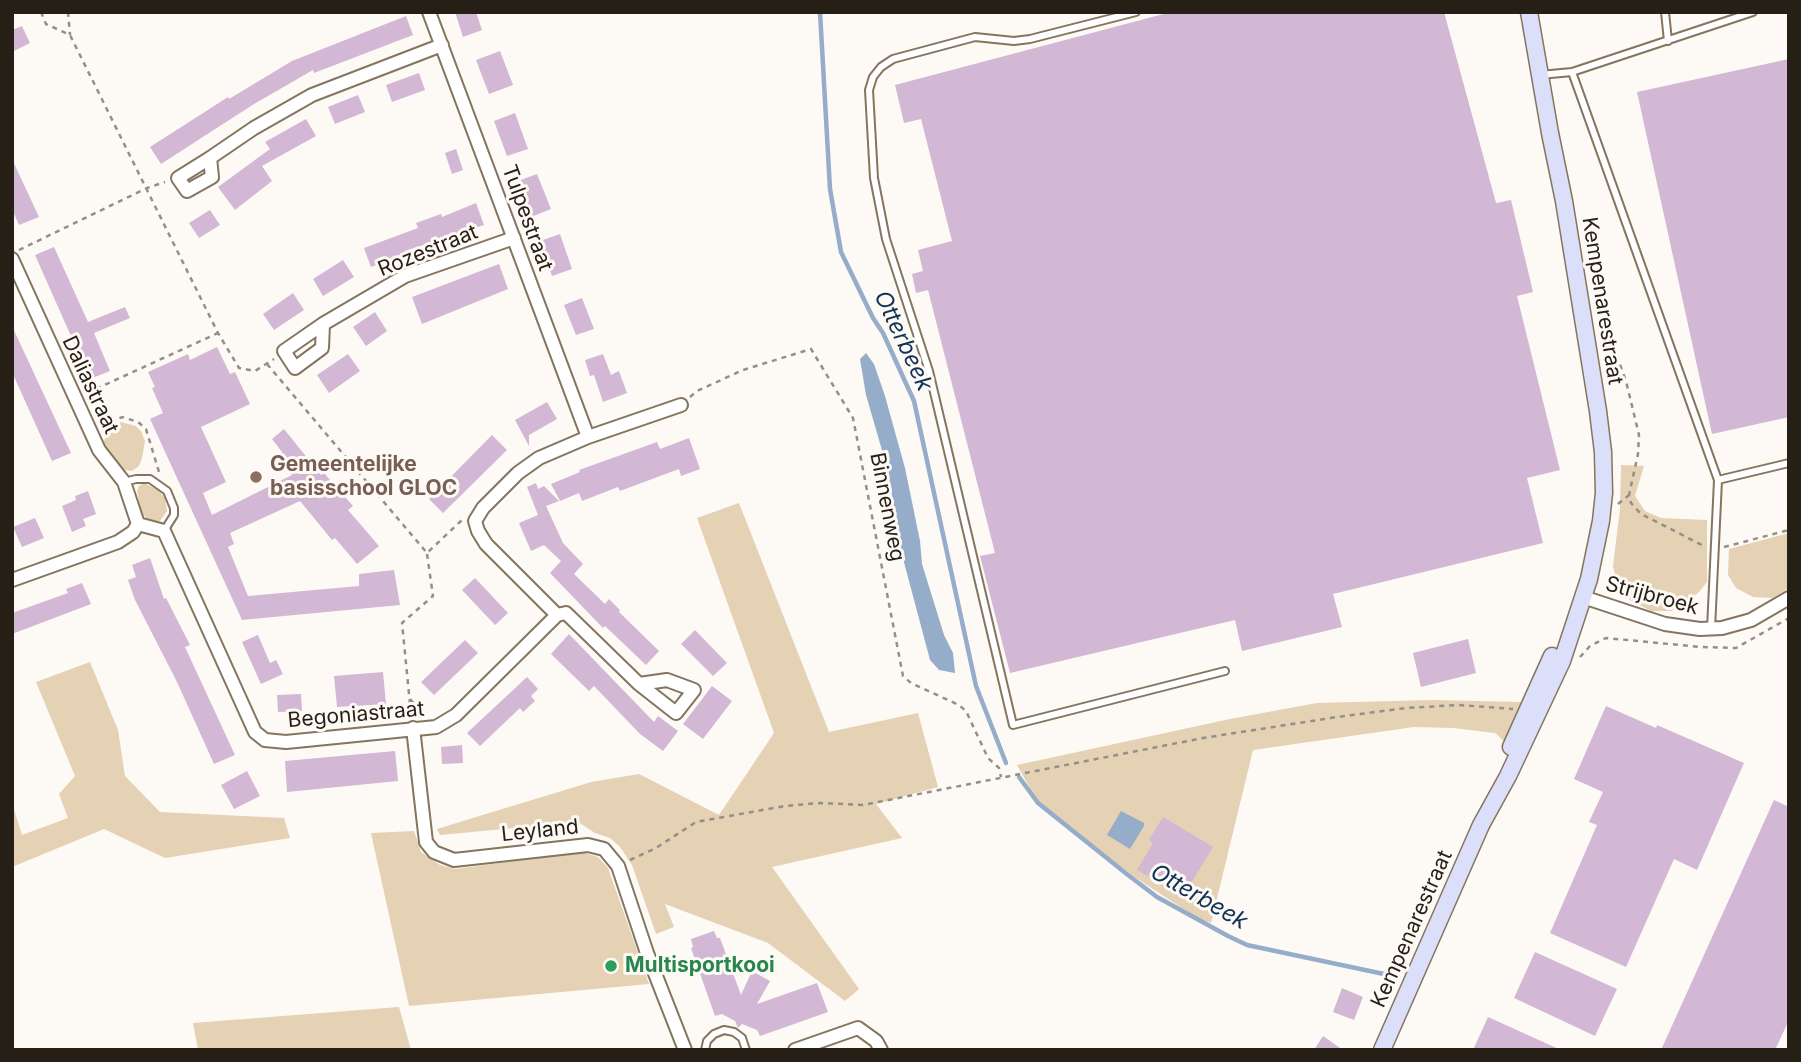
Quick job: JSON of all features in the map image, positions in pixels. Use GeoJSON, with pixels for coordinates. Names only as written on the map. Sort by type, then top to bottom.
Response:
{"type":"FeatureCollection","features":[{"type":"Feature","properties":{"kind":"street","name":"Tulpestraat"},"geometry":{"type":"LineString","coordinates":[[429,12],[588,438]]}},
{"type":"Feature","properties":{"kind":"street","name":"Kempenarestraat"},"geometry":{"type":"LineString","coordinates":[[1382,1050],[1481,825],[1562,661],[1597,551],[1604,493],[1603,452],[1564,201],[1529,12]]}},
{"type":"Feature","properties":{"kind":"street"},"geometry":{"type":"LineString","coordinates":[[178,178],[187,191],[212,177],[210,158],[254,128],[312,95],[442,45]]}},
{"type":"Feature","properties":{"kind":"street","name":"Rozestraat"},"geometry":{"type":"LineString","coordinates":[[285,351],[323,324],[405,276],[514,238]]}},
{"type":"Feature","properties":{"kind":"street","name":"Daliastraat"},"geometry":{"type":"LineString","coordinates":[[12,259],[99,450],[124,482],[138,524]]}},
{"type":"Feature","properties":{"kind":"street"},"geometry":{"type":"LineString","coordinates":[[285,351],[295,368],[322,348],[323,324]]}},
{"type":"Feature","properties":{"kind":"street"},"geometry":{"type":"LineString","coordinates":[[639,684],[566,613],[556,615],[486,544],[475,521],[482,508],[518,473],[538,458],[681,405]]}},
{"type":"Feature","properties":{"kind":"street"},"geometry":{"type":"LineString","coordinates":[[12,580],[118,542],[133,532],[138,524],[164,531]]}},
{"type":"Feature","properties":{"kind":"street","name":"Begoniastraat"},"geometry":{"type":"LineString","coordinates":[[164,531],[255,732],[265,740],[286,742],[436,727],[456,715],[556,615]]}},
{"type":"Feature","properties":{"kind":"street","name":"Kempenarestraat"},"geometry":{"type":"LineString","coordinates":[[1481,825],[1526,713],[1583,597]]}},
{"type":"Feature","properties":{"kind":"street","name":"Strijbroek"},"geometry":{"type":"LineString","coordinates":[[1583,597],[1665,624],[1711,629],[1751,620],[1789,598]]}},
{"type":"Feature","properties":{"kind":"street","name":"Leyland"},"geometry":{"type":"LineString","coordinates":[[413,728],[426,842],[434,852],[454,860],[588,845],[604,849],[618,866]]}},
{"type":"Feature","properties":{"kind":"street"},"geometry":{"type":"LineString","coordinates":[[618,866],[647,953],[685,1050]]}},
{"type":"Feature","properties":{"kind":"street"},"geometry":{"type":"LineString","coordinates":[[795,1050],[858,1028],[876,1041],[881,1050]]}},
{"type":"Feature","properties":{"kind":"lane"},"geometry":{"type":"LineString","coordinates":[[1136,12],[1030,39],[1014,41],[975,37],[893,59],[873,76],[869,90],[874,178],[886,239],[929,371],[1013,725],[1225,671]]}},
{"type":"Feature","properties":{"kind":"lane"},"geometry":{"type":"LineString","coordinates":[[1665,12],[1668,41]]}},
{"type":"Feature","properties":{"kind":"lane"},"geometry":{"type":"LineString","coordinates":[[1540,75],[1572,72],[1753,12]]}},
{"type":"Feature","properties":{"kind":"lane"},"geometry":{"type":"LineString","coordinates":[[1572,72],[1718,480],[1711,629]]}},
{"type":"Feature","properties":{"kind":"lane"},"geometry":{"type":"LineString","coordinates":[[1718,480],[1789,463]]}},
{"type":"Feature","properties":{"kind":"lane"},"geometry":{"type":"LineString","coordinates":[[124,482],[144,478],[167,491],[174,508],[174,516],[164,531]]}},
{"type":"Feature","properties":{"kind":"lane"},"geometry":{"type":"LineString","coordinates":[[705,1050],[714,1034],[724,1030],[734,1032],[742,1038],[746,1050]]}},
{"type":"Feature","properties":{"kind":"path"},"geometry":{"type":"LineString","coordinates":[[41,12],[46,24],[70,35]]}},
{"type":"Feature","properties":{"kind":"path"},"geometry":{"type":"LineString","coordinates":[[68,12],[70,35],[218,333],[239,368],[255,371],[285,351]]}},
{"type":"Feature","properties":{"kind":"path"},"geometry":{"type":"LineString","coordinates":[[12,253],[147,188],[178,178]]}},
{"type":"Feature","properties":{"kind":"path"},"geometry":{"type":"LineString","coordinates":[[1593,291],[1626,381],[1639,435],[1639,454],[1629,495],[1631,503],[1641,514],[1700,545],[1731,547],[1789,530]]}},
{"type":"Feature","properties":{"kind":"path"},"geometry":{"type":"LineString","coordinates":[[74,399],[218,333]]}},
{"type":"Feature","properties":{"kind":"path","name":"Binnenweg"},"geometry":{"type":"LineString","coordinates":[[681,405],[697,391],[743,370],[811,349],[853,418],[903,676],[911,683],[960,705],[966,711],[988,758],[999,768],[1001,777]]}},
{"type":"Feature","properties":{"kind":"path"},"geometry":{"type":"LineString","coordinates":[[267,364],[427,553],[433,596],[402,623],[413,728]]}},
{"type":"Feature","properties":{"kind":"path"},"geometry":{"type":"LineString","coordinates":[[91,433],[122,417],[138,422],[146,429],[162,486]]}},
{"type":"Feature","properties":{"kind":"path"},"geometry":{"type":"LineString","coordinates":[[427,553],[463,519],[475,521]]}},
{"type":"Feature","properties":{"kind":"path"},"geometry":{"type":"LineString","coordinates":[[1577,662],[1590,646],[1606,638],[1701,648],[1736,648],[1789,618]]}},
{"type":"Feature","properties":{"kind":"path"},"geometry":{"type":"LineString","coordinates":[[409,698],[436,727]]}},
{"type":"Feature","properties":{"kind":"path"},"geometry":{"type":"LineString","coordinates":[[618,866],[656,848],[696,822],[785,806],[820,803],[863,805],[1269,726],[1406,708],[1459,705],[1518,709],[1526,713]]}},
{"type":"Feature","properties":{"kind":"shaded area"},"geometry":{"type":"Polygon","coordinates":[[[121,422],[136,426],[145,441],[139,466],[132,471],[125,470],[111,457],[104,442],[107,429],[121,422]]]}},
{"type":"Feature","properties":{"kind":"shaded area"},"geometry":{"type":"Polygon","coordinates":[[[1621,465],[1644,466],[1635,496],[1645,511],[1661,518],[1707,520],[1707,582],[1698,593],[1671,611],[1651,611],[1630,600],[1617,585],[1613,566],[1620,509],[1621,465]]]}},
{"type":"Feature","properties":{"kind":"shaded area"},"geometry":{"type":"Polygon","coordinates":[[[144,483],[158,490],[165,498],[167,511],[160,521],[150,521],[141,513],[137,491],[144,483]]]}},
{"type":"Feature","properties":{"kind":"shaded area"},"geometry":{"type":"Polygon","coordinates":[[[739,503],[829,732],[918,713],[938,787],[876,804],[902,838],[772,867],[859,989],[845,1001],[768,943],[665,904],[674,927],[656,934],[632,865],[620,847],[610,838],[595,833],[578,822],[440,835],[437,829],[591,782],[639,774],[719,815],[774,733],[697,518],[739,503]]]}},
{"type":"Feature","properties":{"kind":"shaded area"},"geometry":{"type":"Polygon","coordinates":[[[1789,533],[1789,588],[1772,598],[1753,597],[1736,588],[1728,575],[1729,549],[1789,533]]]}},
{"type":"Feature","properties":{"kind":"shaded area"},"geometry":{"type":"Polygon","coordinates":[[[90,662],[118,730],[125,776],[160,812],[284,818],[290,838],[165,858],[104,829],[12,867],[12,803],[22,835],[68,818],[59,794],[75,776],[36,682],[90,662]]]}},
{"type":"Feature","properties":{"kind":"shaded area"},"geometry":{"type":"Polygon","coordinates":[[[1433,700],[1523,702],[1505,742],[1495,733],[1414,727],[1253,750],[1211,923],[1199,919],[1133,876],[1038,803],[1017,765],[1317,703],[1433,700]]]}},
{"type":"Feature","properties":{"kind":"shaded area"},"geometry":{"type":"Polygon","coordinates":[[[414,831],[421,852],[440,865],[455,869],[582,852],[598,857],[608,868],[649,984],[409,1006],[371,833],[414,831]]]}},
{"type":"Feature","properties":{"kind":"shaded area"},"geometry":{"type":"Polygon","coordinates":[[[399,1007],[411,1050],[198,1050],[193,1023],[399,1007]]]}},
{"type":"Feature","properties":{"kind":"water"},"geometry":{"type":"Polygon","coordinates":[[[866,353],[874,364],[885,396],[905,468],[922,564],[944,635],[953,653],[955,673],[939,670],[930,660],[901,551],[888,471],[866,395],[860,359],[866,353]]]}},
{"type":"Feature","properties":{"kind":"water"},"geometry":{"type":"Polygon","coordinates":[[[1121,811],[1144,823],[1130,849],[1107,835],[1121,811]]]}},
{"type":"Feature","properties":{"kind":"building"},"geometry":{"type":"Polygon","coordinates":[[[455,12],[476,12],[482,30],[463,37],[455,12]]]}},
{"type":"Feature","properties":{"kind":"building"},"geometry":{"type":"Polygon","coordinates":[[[1171,12],[1444,12],[1496,203],[1511,200],[1533,292],[1517,296],[1560,470],[1527,478],[1543,543],[1333,594],[1342,627],[1242,651],[1235,620],[1010,673],[980,556],[995,553],[928,290],[916,293],[912,274],[923,271],[918,250],[952,241],[921,119],[904,123],[895,85],[1171,12]]]}},
{"type":"Feature","properties":{"kind":"building"},"geometry":{"type":"Polygon","coordinates":[[[406,16],[413,35],[314,73],[313,70],[254,104],[161,164],[150,147],[228,97],[229,99],[292,61],[406,16]]]}},
{"type":"Feature","properties":{"kind":"building"},"geometry":{"type":"Polygon","coordinates":[[[22,26],[30,43],[12,52],[12,30],[22,26]]]}},
{"type":"Feature","properties":{"kind":"building"},"geometry":{"type":"Polygon","coordinates":[[[500,51],[513,85],[489,94],[476,60],[500,51]]]}},
{"type":"Feature","properties":{"kind":"building"},"geometry":{"type":"Polygon","coordinates":[[[1789,59],[1789,417],[1712,434],[1637,92],[1789,59]]]}},
{"type":"Feature","properties":{"kind":"building"},"geometry":{"type":"Polygon","coordinates":[[[419,73],[425,90],[392,102],[386,85],[419,73]]]}},
{"type":"Feature","properties":{"kind":"building"},"geometry":{"type":"Polygon","coordinates":[[[358,95],[365,112],[335,124],[328,107],[358,95]]]}},
{"type":"Feature","properties":{"kind":"building"},"geometry":{"type":"Polygon","coordinates":[[[515,113],[528,149],[507,156],[494,121],[515,113]]]}},
{"type":"Feature","properties":{"kind":"building"},"geometry":{"type":"Polygon","coordinates":[[[306,119],[316,136],[262,166],[272,181],[235,210],[218,187],[270,149],[265,142],[306,119]]]}},
{"type":"Feature","properties":{"kind":"building"},"geometry":{"type":"Polygon","coordinates":[[[456,149],[463,170],[452,174],[445,153],[456,149]]]}},
{"type":"Feature","properties":{"kind":"building"},"geometry":{"type":"Polygon","coordinates":[[[12,159],[39,217],[19,225],[12,209],[12,159]]]}},
{"type":"Feature","properties":{"kind":"building"},"geometry":{"type":"Polygon","coordinates":[[[537,174],[551,209],[531,217],[518,181],[537,174]]]}},
{"type":"Feature","properties":{"kind":"building"},"geometry":{"type":"Polygon","coordinates":[[[476,203],[484,225],[405,251],[406,254],[371,267],[364,248],[418,228],[416,223],[441,214],[442,217],[476,203]]]}},
{"type":"Feature","properties":{"kind":"building"},"geometry":{"type":"Polygon","coordinates":[[[210,210],[220,225],[199,238],[189,223],[210,210]]]}},
{"type":"Feature","properties":{"kind":"building"},"geometry":{"type":"Polygon","coordinates":[[[560,234],[572,269],[552,276],[540,241],[560,234]]]}},
{"type":"Feature","properties":{"kind":"building"},"geometry":{"type":"Polygon","coordinates":[[[54,247],[88,322],[125,307],[130,318],[94,333],[110,371],[90,379],[35,255],[54,247]]]}},
{"type":"Feature","properties":{"kind":"building"},"geometry":{"type":"Polygon","coordinates":[[[343,260],[354,277],[323,296],[313,279],[343,260]]]}},
{"type":"Feature","properties":{"kind":"building"},"geometry":{"type":"Polygon","coordinates":[[[499,264],[508,289],[422,324],[412,297],[499,264]]]}},
{"type":"Feature","properties":{"kind":"building"},"geometry":{"type":"Polygon","coordinates":[[[293,293],[304,310],[274,330],[263,314],[293,293]]]}},
{"type":"Feature","properties":{"kind":"building"},"geometry":{"type":"Polygon","coordinates":[[[582,298],[594,329],[576,335],[564,305],[582,298]]]}},
{"type":"Feature","properties":{"kind":"building"},"geometry":{"type":"Polygon","coordinates":[[[375,312],[387,331],[366,346],[353,327],[375,312]]]}},
{"type":"Feature","properties":{"kind":"building"},"geometry":{"type":"Polygon","coordinates":[[[12,326],[71,453],[52,461],[12,372],[12,326]]]}},
{"type":"Feature","properties":{"kind":"building"},"geometry":{"type":"Polygon","coordinates":[[[217,347],[230,374],[235,372],[250,404],[201,427],[226,482],[203,493],[212,515],[292,475],[277,457],[282,452],[272,439],[284,429],[321,475],[324,473],[353,506],[348,510],[379,546],[357,564],[335,538],[332,540],[300,501],[230,533],[234,544],[228,547],[248,596],[359,586],[359,574],[394,570],[400,605],[242,620],[150,419],[163,413],[148,372],[188,354],[190,360],[217,347]]]}},
{"type":"Feature","properties":{"kind":"building"},"geometry":{"type":"Polygon","coordinates":[[[348,354],[360,371],[329,393],[317,375],[348,354]]]}},
{"type":"Feature","properties":{"kind":"building"},"geometry":{"type":"Polygon","coordinates":[[[603,354],[611,375],[619,371],[627,393],[603,402],[594,375],[590,376],[585,360],[603,354]]]}},
{"type":"Feature","properties":{"kind":"building"},"geometry":{"type":"Polygon","coordinates":[[[547,402],[557,419],[529,435],[529,446],[515,420],[547,402]]]}},
{"type":"Feature","properties":{"kind":"building"},"geometry":{"type":"Polygon","coordinates":[[[492,435],[507,450],[443,513],[429,499],[492,435]]]}},
{"type":"Feature","properties":{"kind":"building"},"geometry":{"type":"Polygon","coordinates":[[[689,438],[700,469],[681,476],[679,469],[620,491],[618,487],[582,501],[579,493],[560,501],[551,484],[580,472],[579,470],[657,442],[660,449],[689,438]]]}},
{"type":"Feature","properties":{"kind":"building"},"geometry":{"type":"Polygon","coordinates":[[[536,483],[538,489],[544,486],[559,501],[546,506],[563,543],[583,564],[574,574],[605,604],[609,599],[659,651],[646,665],[605,626],[603,628],[550,573],[561,561],[544,545],[531,551],[519,523],[538,515],[527,487],[536,483]]]}},
{"type":"Feature","properties":{"kind":"building"},"geometry":{"type":"Polygon","coordinates":[[[88,491],[96,514],[83,519],[86,526],[72,532],[62,506],[76,500],[75,496],[88,491]]]}},
{"type":"Feature","properties":{"kind":"building"},"geometry":{"type":"Polygon","coordinates":[[[35,518],[44,538],[22,547],[13,527],[35,518]]]}},
{"type":"Feature","properties":{"kind":"building"},"geometry":{"type":"Polygon","coordinates":[[[150,558],[164,599],[166,598],[190,645],[185,647],[235,755],[214,764],[177,682],[135,600],[128,580],[136,577],[132,565],[150,558]]]}},
{"type":"Feature","properties":{"kind":"building"},"geometry":{"type":"Polygon","coordinates":[[[475,578],[508,613],[495,625],[462,590],[475,578]]]}},
{"type":"Feature","properties":{"kind":"building"},"geometry":{"type":"Polygon","coordinates":[[[82,583],[91,604],[12,634],[12,613],[68,593],[66,589],[82,583]]]}},
{"type":"Feature","properties":{"kind":"building"},"geometry":{"type":"Polygon","coordinates":[[[695,630],[727,663],[713,676],[681,644],[695,630]]]}},
{"type":"Feature","properties":{"kind":"building"},"geometry":{"type":"Polygon","coordinates":[[[569,634],[654,722],[658,716],[678,731],[663,751],[640,734],[594,686],[589,691],[551,654],[569,634]]]}},
{"type":"Feature","properties":{"kind":"building"},"geometry":{"type":"Polygon","coordinates":[[[258,635],[270,663],[276,660],[283,674],[261,684],[242,642],[258,635]]]}},
{"type":"Feature","properties":{"kind":"building"},"geometry":{"type":"Polygon","coordinates":[[[1468,639],[1476,673],[1421,687],[1413,653],[1468,639]]]}},
{"type":"Feature","properties":{"kind":"building"},"geometry":{"type":"Polygon","coordinates":[[[465,640],[478,653],[434,695],[421,682],[465,640]]]}},
{"type":"Feature","properties":{"kind":"building"},"geometry":{"type":"Polygon","coordinates":[[[383,672],[386,704],[337,707],[334,676],[383,672]]]}},
{"type":"Feature","properties":{"kind":"building"},"geometry":{"type":"Polygon","coordinates":[[[527,677],[538,689],[531,696],[535,701],[523,712],[520,708],[480,746],[467,733],[527,677]]]}},
{"type":"Feature","properties":{"kind":"building"},"geometry":{"type":"Polygon","coordinates":[[[712,686],[732,701],[703,739],[683,724],[712,686]]]}},
{"type":"Feature","properties":{"kind":"building"},"geometry":{"type":"Polygon","coordinates":[[[301,694],[302,711],[278,712],[277,695],[301,694]]]}},
{"type":"Feature","properties":{"kind":"building"},"geometry":{"type":"Polygon","coordinates":[[[1606,706],[1744,763],[1697,870],[1674,859],[1626,967],[1550,933],[1597,825],[1589,822],[1603,792],[1574,779],[1606,706]]]}},
{"type":"Feature","properties":{"kind":"building"},"geometry":{"type":"Polygon","coordinates":[[[462,745],[463,763],[442,764],[441,747],[462,745]]]}},
{"type":"Feature","properties":{"kind":"building"},"geometry":{"type":"Polygon","coordinates":[[[395,751],[398,781],[287,792],[285,761],[395,751]]]}},
{"type":"Feature","properties":{"kind":"building"},"geometry":{"type":"Polygon","coordinates":[[[247,771],[260,796],[234,809],[221,785],[247,771]]]}},
{"type":"Feature","properties":{"kind":"building"},"geometry":{"type":"Polygon","coordinates":[[[1774,800],[1789,807],[1789,1020],[1775,1050],[1661,1050],[1774,800]]]}},
{"type":"Feature","properties":{"kind":"building"},"geometry":{"type":"Polygon","coordinates":[[[1163,817],[1213,847],[1183,896],[1137,870],[1153,843],[1149,840],[1163,817]]]}},
{"type":"Feature","properties":{"kind":"building"},"geometry":{"type":"Polygon","coordinates":[[[714,931],[717,938],[720,938],[741,995],[752,971],[770,981],[757,1004],[817,983],[828,1012],[760,1036],[757,1030],[742,1024],[738,1028],[735,1021],[722,1014],[715,1016],[691,948],[691,939],[714,931]]]}},
{"type":"Feature","properties":{"kind":"building"},"geometry":{"type":"Polygon","coordinates":[[[1535,952],[1617,989],[1595,1036],[1514,998],[1535,952]]]}},
{"type":"Feature","properties":{"kind":"building"},"geometry":{"type":"Polygon","coordinates":[[[1342,988],[1363,997],[1354,1020],[1333,1012],[1342,988]]]}},
{"type":"Feature","properties":{"kind":"building"},"geometry":{"type":"Polygon","coordinates":[[[1488,1017],[1561,1050],[1473,1050],[1488,1017]]]}},
{"type":"Feature","properties":{"kind":"building"},"geometry":{"type":"Polygon","coordinates":[[[1323,1036],[1343,1050],[1314,1050],[1323,1036]]]}},
{"type":"Feature","properties":{"kind":"waterway","name":"Otterbeek"},"geometry":{"type":"LineString","coordinates":[[820,12],[830,189],[841,252],[914,401],[976,686],[1006,763]]}},
{"type":"Feature","properties":{"kind":"waterway","name":"Otterbeek"},"geometry":{"type":"LineString","coordinates":[[1019,777],[1038,803],[1128,875],[1157,897],[1228,936],[1247,945],[1398,977]]}},
{"type":"Feature","properties":{"kind":"place","name":"Gemeentelijke basisschool GLOC"},"geometry":{"type":"Point","coordinates":[256,477]}},
{"type":"Feature","properties":{"kind":"place","name":"Multisportkooi"},"geometry":{"type":"Point","coordinates":[611,966]}}]}
